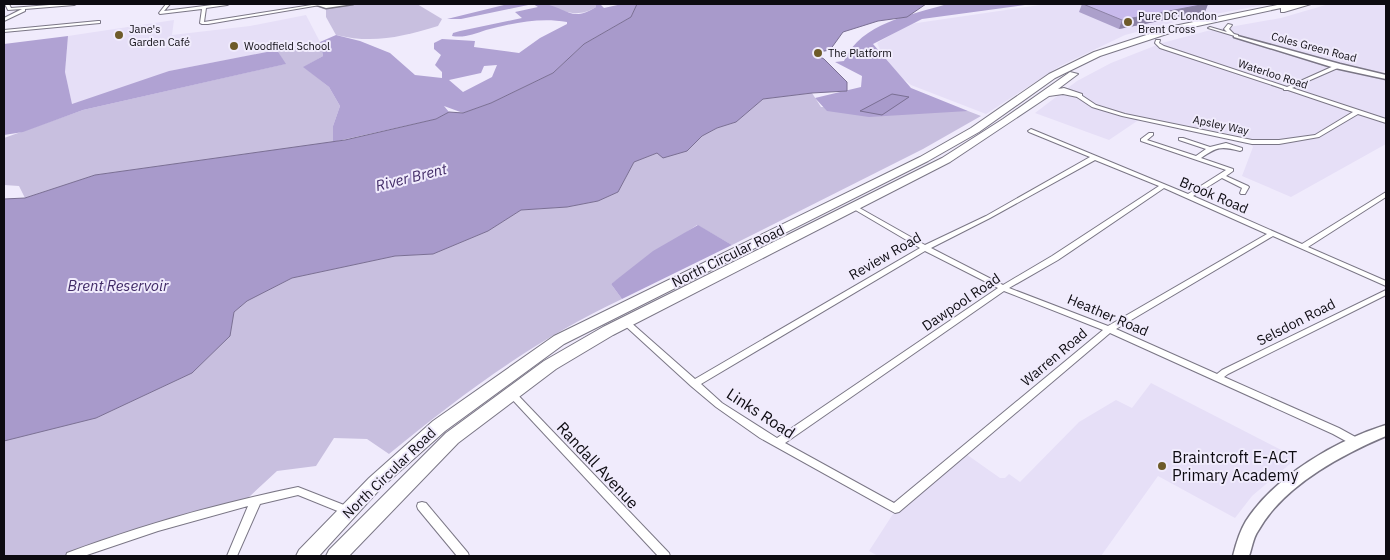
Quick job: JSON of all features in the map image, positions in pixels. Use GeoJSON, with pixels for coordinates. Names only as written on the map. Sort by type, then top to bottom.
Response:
{"type":"FeatureCollection","features":[{"type":"Feature","properties":{"kind":"highway"},"geometry":{"type":"LineString","coordinates":[[1276,8],[1292,4]]}},
{"type":"Feature","properties":{"kind":"highway"},"geometry":{"type":"LineString","coordinates":[[1139,42],[1155,30],[1174,25],[1307,4]]}},
{"type":"Feature","properties":{"kind":"highway"},"geometry":{"type":"LineString","coordinates":[[1139,42],[1158,41],[1317,5]]}},
{"type":"Feature","properties":{"kind":"highway","name":"North Circular Road"},"geometry":{"type":"LineString","coordinates":[[306,556],[375,483],[439,426],[559,340],[924,159],[975,130],[1052,76],[1097,54],[1197,25],[1276,8]]}},
{"type":"Feature","properties":{"kind":"highway","name":"North Circular Road"},"geometry":{"type":"LineString","coordinates":[[336,556],[394,494],[452,438],[511,393],[573,351],[625,322],[946,160],[1007,121],[1074,73],[1139,42]]}},
{"type":"Feature","properties":{"kind":"highway"},"geometry":{"type":"LineString","coordinates":[[1074,73],[1072,88],[1079,96]]}},
{"type":"Feature","properties":{"kind":"highway"},"geometry":{"type":"LineString","coordinates":[[1044,93],[1064,91],[1079,96]]}},
{"type":"Feature","properties":{"kind":"street"},"geometry":{"type":"LineString","coordinates":[[7,4],[8,9],[74,4]]}},
{"type":"Feature","properties":{"kind":"street"},"geometry":{"type":"LineString","coordinates":[[168,4],[162,13],[227,4]]}},
{"type":"Feature","properties":{"kind":"street"},"geometry":{"type":"LineString","coordinates":[[204,7],[202,23],[318,4],[350,4]]}},
{"type":"Feature","properties":{"kind":"street"},"geometry":{"type":"LineString","coordinates":[[4,20],[26,9]]}},
{"type":"Feature","properties":{"kind":"street"},"geometry":{"type":"LineString","coordinates":[[4,31],[98,22]]}},
{"type":"Feature","properties":{"kind":"street"},"geometry":{"type":"LineString","coordinates":[[1230,25],[1226,29],[1236,36]]}},
{"type":"Feature","properties":{"kind":"street","name":"Coles Green Road"},"geometry":{"type":"LineString","coordinates":[[1210,28],[1338,66],[1386,77]]}},
{"type":"Feature","properties":{"kind":"street","name":"Waterloo Road"},"geometry":{"type":"LineString","coordinates":[[1158,41],[1157,43],[1162,47],[1386,121]]}},
{"type":"Feature","properties":{"kind":"street"},"geometry":{"type":"LineString","coordinates":[[1286,89],[1338,66]]}},
{"type":"Feature","properties":{"kind":"street","name":"Apsley Way"},"geometry":{"type":"LineString","coordinates":[[1079,96],[1094,106],[1124,115],[1252,142],[1279,142],[1317,136],[1358,112]]}},
{"type":"Feature","properties":{"kind":"street","name":"Brook Road"},"geometry":{"type":"LineString","coordinates":[[1031,131],[1188,196],[1386,284]]}},
{"type":"Feature","properties":{"kind":"street"},"geometry":{"type":"LineString","coordinates":[[1151,134],[1143,140],[1231,170],[1188,196]]}},
{"type":"Feature","properties":{"kind":"street"},"geometry":{"type":"LineString","coordinates":[[1182,139],[1210,149]]}},
{"type":"Feature","properties":{"kind":"street"},"geometry":{"type":"LineString","coordinates":[[1197,158],[1210,149],[1226,145],[1240,149]]}},
{"type":"Feature","properties":{"kind":"street","name":"Review Road"},"geometry":{"type":"LineString","coordinates":[[694,384],[925,247],[988,216],[1093,158]]}},
{"type":"Feature","properties":{"kind":"street"},"geometry":{"type":"LineString","coordinates":[[1222,176],[1246,187],[1243,193]]}},
{"type":"Feature","properties":{"kind":"street","name":"Dawpool Road"},"geometry":{"type":"LineString","coordinates":[[777,443],[1003,288],[1055,258],[1162,186]]}},
{"type":"Feature","properties":{"kind":"street"},"geometry":{"type":"LineString","coordinates":[[1303,248],[1386,194]]}},
{"type":"Feature","properties":{"kind":"street","name":"Heather Road"},"geometry":{"type":"LineString","coordinates":[[854,208],[1003,288],[1109,329],[1336,431],[1356,442]]}},
{"type":"Feature","properties":{"kind":"street","name":"Warren Road"},"geometry":{"type":"LineString","coordinates":[[894,509],[1109,329],[1272,234]]}},
{"type":"Feature","properties":{"kind":"street","name":"Selsdon Road"},"geometry":{"type":"LineString","coordinates":[[1218,378],[1225,372],[1386,292]]}},
{"type":"Feature","properties":{"kind":"street","name":"Links Road"},"geometry":{"type":"LineString","coordinates":[[625,322],[719,405],[777,443],[894,509]]}},
{"type":"Feature","properties":{"kind":"street","name":"Randall Avenue"},"geometry":{"type":"LineString","coordinates":[[511,393],[665,556]]}},
{"type":"Feature","properties":{"kind":"street"},"geometry":{"type":"LineString","coordinates":[[1241,556],[1252,525],[1280,495],[1316,464],[1356,442],[1386,430]]}},
{"type":"Feature","properties":{"kind":"street"},"geometry":{"type":"LineString","coordinates":[[71,556],[158,526],[298,491],[340,508]]}},
{"type":"Feature","properties":{"kind":"street"},"geometry":{"type":"LineString","coordinates":[[232,556],[256,500]]}},
{"type":"Feature","properties":{"kind":"street"},"geometry":{"type":"LineString","coordinates":[[422,506],[464,556]]}},
{"type":"Feature","properties":{"kind":"shaded area"},"geometry":{"type":"Polygon","coordinates":[[[530,3],[544,4],[569,13],[580,14],[596,7],[595,4],[600,4],[604,8],[622,4],[637,4],[631,17],[584,44],[553,73],[491,103],[463,113],[444,106],[449,112],[436,119],[333,142],[333,126],[340,106],[329,87],[303,67],[323,56],[320,42],[336,35],[360,41],[390,53],[415,75],[442,78],[442,72],[435,65],[441,55],[434,49],[434,43],[442,39],[475,41],[474,47],[519,53],[540,38],[567,24],[567,22],[547,20],[516,23],[469,35],[452,36],[453,33],[460,31],[522,18],[515,12],[538,7],[533,4],[461,19],[447,19],[508,4],[530,3]],[[497,65],[484,66],[481,73],[449,80],[463,92],[492,77],[497,65]]]}},
{"type":"Feature","properties":{"kind":"shaded area"},"geometry":{"type":"Polygon","coordinates":[[[358,4],[417,4],[442,19],[438,26],[387,38],[363,39],[336,35],[326,17],[326,7],[358,4]]]}},
{"type":"Feature","properties":{"kind":"shaded area"},"geometry":{"type":"Polygon","coordinates":[[[544,4],[595,4],[596,7],[583,13],[570,13],[544,4]]]}},
{"type":"Feature","properties":{"kind":"shaded area"},"geometry":{"type":"Polygon","coordinates":[[[947,4],[1032,4],[922,19],[873,44],[911,88],[968,111],[869,117],[827,111],[815,98],[861,87],[862,76],[835,62],[844,61],[862,37],[888,22],[947,4]]]}},
{"type":"Feature","properties":{"kind":"shaded area"},"geometry":{"type":"Polygon","coordinates":[[[1047,4],[1269,4],[1183,20],[1125,35],[1060,66],[986,114],[911,85],[888,67],[877,43],[910,24],[1047,4]]]}},
{"type":"Feature","properties":{"kind":"shaded area"},"geometry":{"type":"Polygon","coordinates":[[[1329,4],[1386,4],[1386,70],[1369,76],[1386,80],[1386,144],[1291,197],[1242,176],[1253,147],[1246,137],[1143,117],[1109,140],[1035,113],[1077,81],[1111,63],[1162,43],[1207,31],[1281,18],[1329,4]]]}},
{"type":"Feature","properties":{"kind":"shaded area"},"geometry":{"type":"Polygon","coordinates":[[[306,15],[320,42],[169,71],[73,109],[65,72],[68,36],[174,20],[172,35],[250,26],[306,15]]]}},
{"type":"Feature","properties":{"kind":"shaded area"},"geometry":{"type":"Polygon","coordinates":[[[68,36],[65,72],[72,104],[169,71],[277,50],[286,64],[83,110],[23,132],[4,135],[4,44],[68,36]]]}},
{"type":"Feature","properties":{"kind":"shaded area"},"geometry":{"type":"Polygon","coordinates":[[[320,42],[323,56],[304,67],[329,87],[340,106],[333,126],[333,142],[95,175],[25,198],[19,186],[4,185],[4,138],[83,110],[285,64],[277,50],[320,42]]]}},
{"type":"Feature","properties":{"kind":"shaded area"},"geometry":{"type":"Polygon","coordinates":[[[812,93],[821,107],[968,111],[981,116],[923,149],[732,245],[697,225],[611,284],[622,299],[560,332],[501,369],[444,410],[389,454],[367,439],[334,438],[316,466],[277,471],[235,510],[165,527],[83,556],[4,556],[4,441],[96,418],[192,373],[230,336],[234,312],[247,301],[292,278],[395,256],[433,254],[488,231],[521,210],[567,207],[598,201],[618,192],[634,162],[657,153],[687,151],[702,136],[717,128],[736,122],[763,99],[812,93]]]}},
{"type":"Feature","properties":{"kind":"shaded area"},"geometry":{"type":"Polygon","coordinates":[[[698,225],[732,245],[622,299],[611,284],[653,251],[698,225]]]}},
{"type":"Feature","properties":{"kind":"shaded area","name":"Braintcroft E-ACT Primary Academy"},"geometry":{"type":"Polygon","coordinates":[[[1151,383],[1297,458],[1252,496],[1235,518],[1158,476],[1101,556],[878,556],[869,551],[893,514],[966,454],[1000,478],[1005,478],[1009,474],[1020,482],[1079,422],[1116,400],[1132,408],[1151,383]]]}},
{"type":"Feature","properties":{"kind":"water","name":"Brent Reservoir"},"geometry":{"type":"Polygon","coordinates":[[[637,4],[926,4],[907,17],[878,21],[843,32],[830,50],[813,53],[824,59],[847,82],[847,91],[763,99],[736,122],[717,128],[702,136],[687,151],[663,158],[657,153],[634,162],[618,192],[598,201],[567,207],[521,210],[488,231],[433,254],[395,256],[292,278],[247,301],[234,312],[230,336],[192,373],[96,418],[4,441],[4,199],[25,198],[95,175],[345,140],[436,119],[449,112],[463,113],[491,103],[553,73],[584,44],[631,17],[637,4]]]}},
{"type":"Feature","properties":{"kind":"water"},"geometry":{"type":"Polygon","coordinates":[[[892,94],[909,97],[882,115],[860,111],[892,94]]]}},
{"type":"Feature","properties":{"kind":"building"},"geometry":{"type":"Polygon","coordinates":[[[1083,4],[1206,4],[1122,20],[1083,4]]]}},
{"type":"Feature","properties":{"kind":"place","name":"Pure DC London Brent Cross"},"geometry":{"type":"Point","coordinates":[1128,22]}},
{"type":"Feature","properties":{"kind":"place","name":"Jane's Garden Café"},"geometry":{"type":"Point","coordinates":[119,35]}},
{"type":"Feature","properties":{"kind":"place","name":"Woodfield School"},"geometry":{"type":"Point","coordinates":[234,46]}},
{"type":"Feature","properties":{"kind":"place","name":"The Platform"},"geometry":{"type":"Point","coordinates":[818,53]}},
{"type":"Feature","properties":{"kind":"place","name":"Braintcroft E-ACT Primary Academy"},"geometry":{"type":"Point","coordinates":[1162,466]}},
{"type":"Feature","properties":{"kind":"water label","name":"River Brent"},"geometry":{"type":"Point","coordinates":[411,177]}}]}
